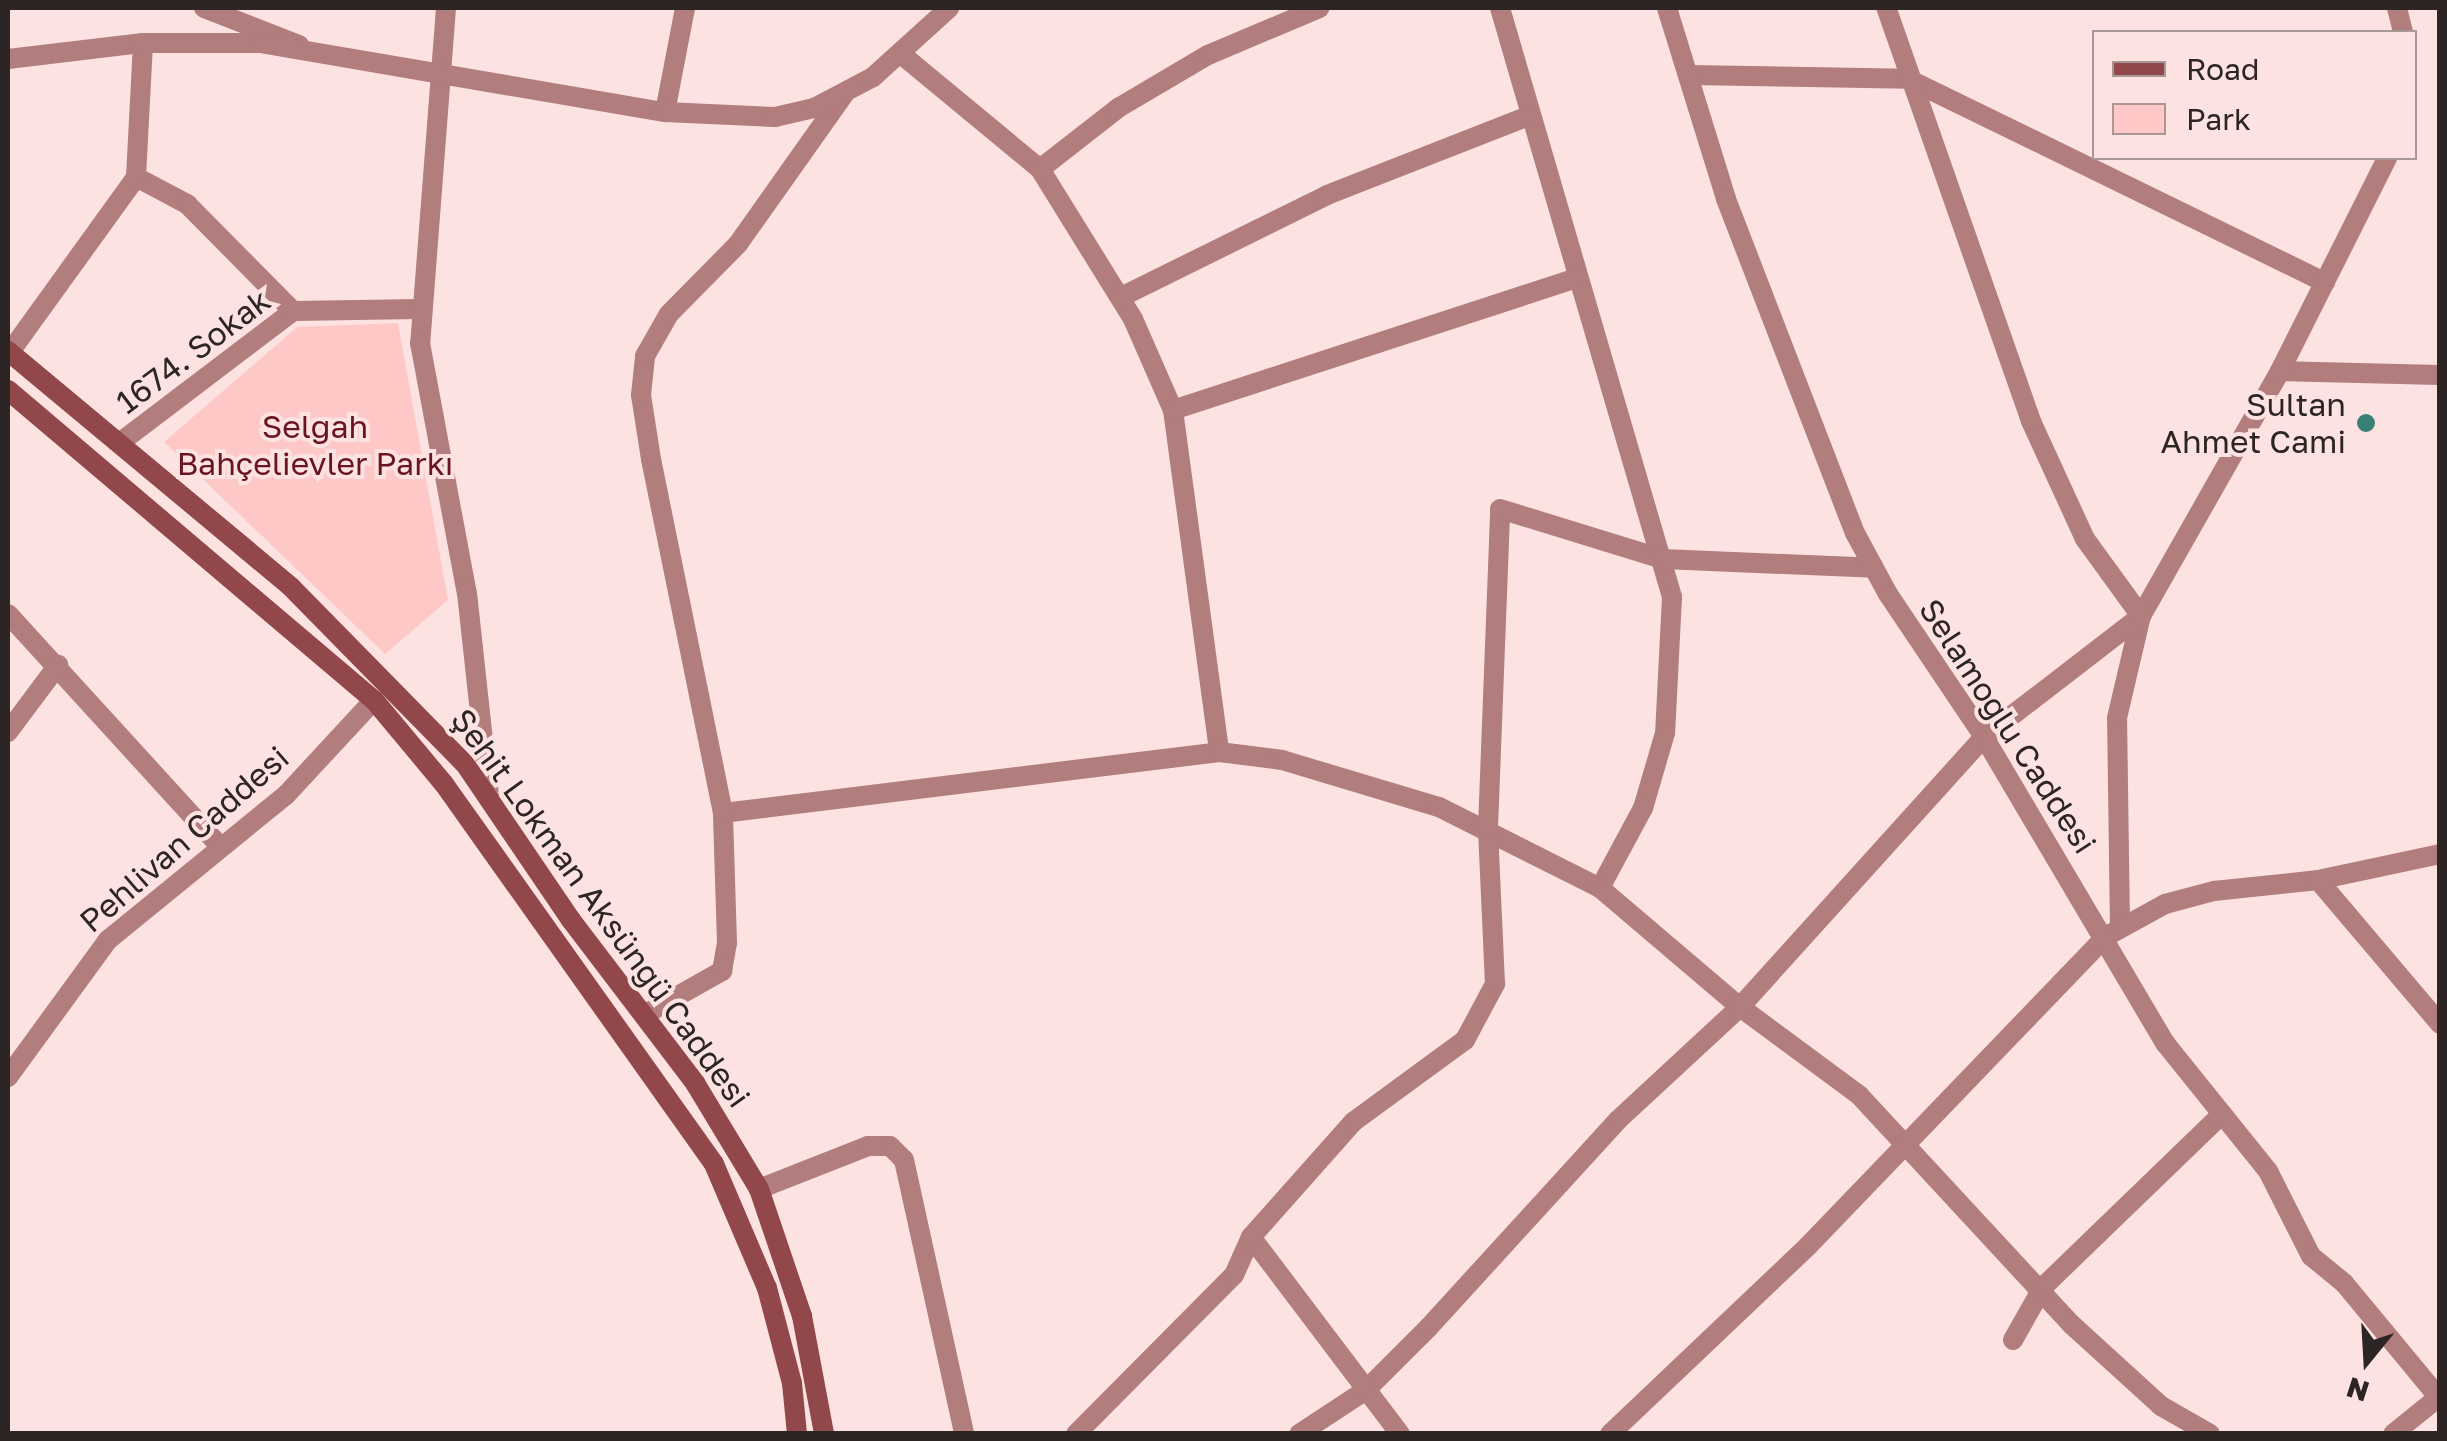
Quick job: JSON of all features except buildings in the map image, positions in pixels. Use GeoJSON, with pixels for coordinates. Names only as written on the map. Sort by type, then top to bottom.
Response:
{"type":"FeatureCollection","features":[{"type":"Feature","properties":{"kind":"main road","name":"Şehit Lokman Aksüngü Caddesi"},"geometry":{"type":"LineString","coordinates":[[9,352],[122,441],[392,682],[489,796],[571,920],[726,1128],[758,1189],[802,1316],[824,1434]]}},
{"type":"Feature","properties":{"kind":"main road","name":"Şehit Lokman Aksüngü Caddesi"},"geometry":{"type":"LineString","coordinates":[[8,390],[374,700],[453,795],[714,1164],[767,1288],[792,1383],[797,1434]]}},
{"type":"Feature","properties":{"kind":"street"},"geometry":{"type":"LineString","coordinates":[[204,8],[306,48]]}},
{"type":"Feature","properties":{"kind":"street"},"geometry":{"type":"LineString","coordinates":[[446,8],[445,76],[420,308],[425,389],[468,593],[489,796]]}},
{"type":"Feature","properties":{"kind":"street"},"geometry":{"type":"LineString","coordinates":[[665,112],[685,8]]}},
{"type":"Feature","properties":{"kind":"street"},"geometry":{"type":"LineString","coordinates":[[8,59],[143,43],[306,48],[445,76],[665,112],[776,118],[845,93],[901,54],[949,8]]}},
{"type":"Feature","properties":{"kind":"street"},"geometry":{"type":"LineString","coordinates":[[1040,169],[1118,108],[1193,64],[1319,8]]}},
{"type":"Feature","properties":{"kind":"street"},"geometry":{"type":"LineString","coordinates":[[1500,8],[1672,597],[1665,733],[1643,808],[1600,888]]}},
{"type":"Feature","properties":{"kind":"street","name":"Selamoğlu Caddesi"},"geometry":{"type":"LineString","coordinates":[[1666,8],[1726,199],[1874,568],[2113,932],[2166,1043],[2268,1171],[2311,1256],[2344,1283],[2439,1398]]}},
{"type":"Feature","properties":{"kind":"street"},"geometry":{"type":"LineString","coordinates":[[1886,8],[1908,80],[2031,421],[2085,540],[2141,616]]}},
{"type":"Feature","properties":{"kind":"street"},"geometry":{"type":"LineString","coordinates":[[9,352],[136,177],[143,43]]}},
{"type":"Feature","properties":{"kind":"street"},"geometry":{"type":"LineString","coordinates":[[901,54],[1040,169],[1121,297],[1173,410],[1220,752]]}},
{"type":"Feature","properties":{"kind":"street"},"geometry":{"type":"LineString","coordinates":[[1690,75],[1908,80],[2154,205],[2324,282]]}},
{"type":"Feature","properties":{"kind":"street"},"geometry":{"type":"LineString","coordinates":[[644,1015],[722,971],[722,813],[641,395],[645,356],[669,314],[738,244],[845,93]]}},
{"type":"Feature","properties":{"kind":"street"},"geometry":{"type":"LineString","coordinates":[[1121,297],[1327,194],[1529,116]]}},
{"type":"Feature","properties":{"kind":"street"},"geometry":{"type":"LineString","coordinates":[[2113,932],[2117,718],[2141,616],[2280,372],[2385,160]]}},
{"type":"Feature","properties":{"kind":"street"},"geometry":{"type":"LineString","coordinates":[[136,177],[187,204],[293,311]]}},
{"type":"Feature","properties":{"kind":"street"},"geometry":{"type":"LineString","coordinates":[[1173,410],[1576,278]]}},
{"type":"Feature","properties":{"kind":"street","name":"1674. Sokak"},"geometry":{"type":"LineString","coordinates":[[122,441],[293,311],[420,308]]}},
{"type":"Feature","properties":{"kind":"street"},"geometry":{"type":"LineString","coordinates":[[2280,372],[2440,375]]}},
{"type":"Feature","properties":{"kind":"street"},"geometry":{"type":"LineString","coordinates":[[1076,1434],[1234,1275],[1251,1236],[1353,1122],[1465,1040],[1483,1018],[1495,984],[1488,828],[1500,509],[1663,559],[1874,568]]}},
{"type":"Feature","properties":{"kind":"street"},"geometry":{"type":"LineString","coordinates":[[8,614],[219,845]]}},
{"type":"Feature","properties":{"kind":"street"},"geometry":{"type":"LineString","coordinates":[[1299,1434],[1366,1390],[1618,1120],[1740,1008],[1984,737],[2141,616]]}},
{"type":"Feature","properties":{"kind":"street"},"geometry":{"type":"LineString","coordinates":[[8,732],[58,665]]}},
{"type":"Feature","properties":{"kind":"street","name":"Pehlivan Caddesi"},"geometry":{"type":"LineString","coordinates":[[8,1077],[108,940],[219,845],[286,795],[374,700]]}},
{"type":"Feature","properties":{"kind":"street"},"geometry":{"type":"LineString","coordinates":[[722,813],[1220,752],[1282,760],[1401,792],[1488,828],[1600,888],[1740,1008],[1859,1095],[1885,1117],[1900,1144],[2043,1287],[2071,1324],[2161,1406],[2210,1434]]}},
{"type":"Feature","properties":{"kind":"street"},"geometry":{"type":"LineString","coordinates":[[1610,1434],[1808,1246],[1900,1144],[2113,932],[2166,904],[2214,891],[2318,880],[2440,854]]}},
{"type":"Feature","properties":{"kind":"street"},"geometry":{"type":"LineString","coordinates":[[2318,880],[2440,1024]]}},
{"type":"Feature","properties":{"kind":"street"},"geometry":{"type":"LineString","coordinates":[[2013,1340],[2043,1287],[2222,1114]]}},
{"type":"Feature","properties":{"kind":"street"},"geometry":{"type":"LineString","coordinates":[[758,1189],[868,1146],[890,1146],[904,1160],[964,1434]]}},
{"type":"Feature","properties":{"kind":"street"},"geometry":{"type":"LineString","coordinates":[[1251,1236],[1400,1434]]}},
{"type":"Feature","properties":{"kind":"street"},"geometry":{"type":"LineString","coordinates":[[2393,1434],[2439,1398]]}},
{"type":"Feature","properties":{"kind":"green space","name":"Selgah Bahçelievler Parkı"},"geometry":{"type":"Polygon","coordinates":[[[398,323],[448,600],[385,654],[164,442],[297,327],[398,323]]]}},
{"type":"Feature","properties":{"kind":"place","name":"Sultan Ahmet Cami"},"geometry":{"type":"Point","coordinates":[2366,423]}}]}
